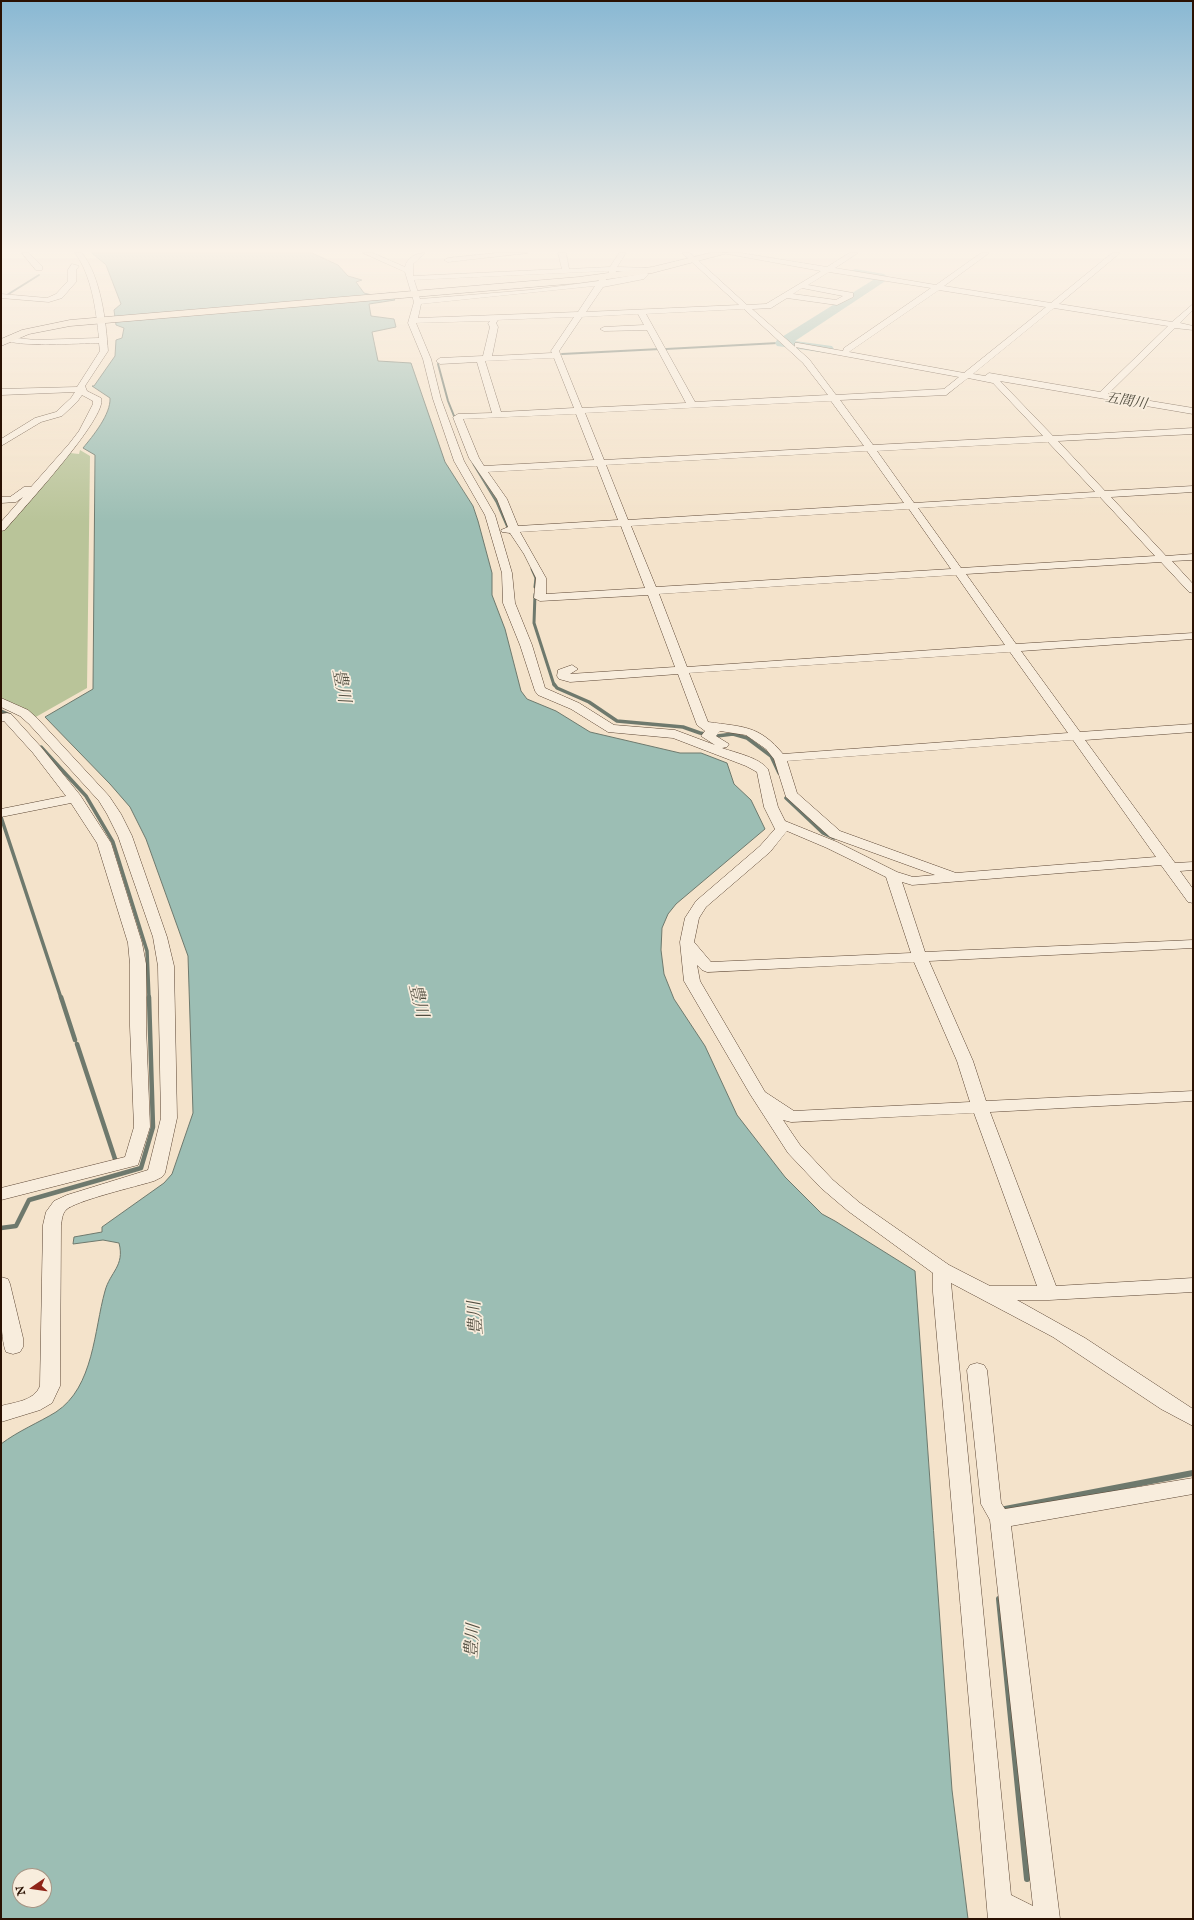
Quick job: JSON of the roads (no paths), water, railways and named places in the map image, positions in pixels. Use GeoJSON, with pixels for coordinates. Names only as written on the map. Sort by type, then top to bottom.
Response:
{"type":"FeatureCollection","features":[{"type":"Feature","properties":{"kind":"street"},"geometry":{"type":"LineString","coordinates":[[1,443],[18,434],[38,420],[58,414],[74,400],[81,389],[82,383],[104,351],[103,343]]}},
{"type":"Feature","properties":{"kind":"street"},"geometry":{"type":"LineString","coordinates":[[420,343],[427,359],[437,399],[459,461],[490,516],[507,532],[517,537],[529,554],[541,578],[540,598],[1193,557]]}},
{"type":"Feature","properties":{"kind":"street"},"geometry":{"type":"LineString","coordinates":[[489,343],[484,359],[497,415]]}},
{"type":"Feature","properties":{"kind":"street"},"geometry":{"type":"LineString","coordinates":[[560,343],[555,351],[599,463],[625,522],[681,670],[708,731],[755,761],[764,777],[771,807],[781,824],[832,845],[892,875],[912,880],[1169,864],[1193,866]]}},
{"type":"Feature","properties":{"kind":"street"},"geometry":{"type":"LineString","coordinates":[[658,343],[692,405]]}},
{"type":"Feature","properties":{"kind":"street"},"geometry":{"type":"LineString","coordinates":[[790,343],[806,361],[833,398],[1169,864],[1193,900]]}},
{"type":"Feature","properties":{"kind":"street"},"geometry":{"type":"LineString","coordinates":[[847,350],[858,343]]}},
{"type":"Feature","properties":{"kind":"street"},"geometry":{"type":"LineString","coordinates":[[759,767],[731,754],[675,734],[612,729],[604,726],[575,706],[542,692],[536,681],[526,645],[509,603],[507,532],[502,499],[474,458],[458,417],[946,392],[1007,343]]}},
{"type":"Feature","properties":{"kind":"street"},"geometry":{"type":"LineString","coordinates":[[1102,395],[1156,343]]}},
{"type":"Feature","properties":{"kind":"street"},"geometry":{"type":"LineString","coordinates":[[794,346],[818,345],[847,350],[969,374],[996,381],[1193,590]]}},
{"type":"Feature","properties":{"kind":"street"},"geometry":{"type":"LineString","coordinates":[[794,346],[1193,411]]}},
{"type":"Feature","properties":{"kind":"street"},"geometry":{"type":"LineString","coordinates":[[440,361],[557,355]]}},
{"type":"Feature","properties":{"kind":"street"},"geometry":{"type":"LineString","coordinates":[[1,392],[81,389],[83,392],[98,400],[96,407],[83,431],[42,482],[1,528]]}},
{"type":"Feature","properties":{"kind":"street"},"geometry":{"type":"LineString","coordinates":[[481,469],[1193,431]]}},
{"type":"Feature","properties":{"kind":"street"},"geometry":{"type":"LineString","coordinates":[[1,432],[18,434]]}},
{"type":"Feature","properties":{"kind":"street"},"geometry":{"type":"LineString","coordinates":[[1,500],[12,500],[33,484],[42,482]]}},
{"type":"Feature","properties":{"kind":"street"},"geometry":{"type":"LineString","coordinates":[[507,532],[625,522],[1193,489]]}},
{"type":"Feature","properties":{"kind":"street"},"geometry":{"type":"LineString","coordinates":[[572,669],[562,672],[563,676],[570,678],[1193,636]]}},
{"type":"Feature","properties":{"kind":"street"},"geometry":{"type":"LineString","coordinates":[[1,702],[24,713],[38,726],[104,799],[125,836],[160,937],[166,966],[169,1118],[156,1173],[148,1177],[60,1205],[55,1212],[52,1225],[50,1386],[45,1398],[33,1405],[1,1414]]}},
{"type":"Feature","properties":{"kind":"street"},"geometry":{"type":"LineString","coordinates":[[1,718],[7,717],[37,750],[76,798],[104,843],[135,943],[138,964],[138,1026],[142,1127],[132,1161],[1,1194]]}},
{"type":"Feature","properties":{"kind":"street"},"geometry":{"type":"LineString","coordinates":[[780,758],[1193,728]]}},
{"type":"Feature","properties":{"kind":"street"},"geometry":{"type":"LineString","coordinates":[[708,731],[750,732],[770,746],[780,758],[791,794],[835,834],[956,877]]}},
{"type":"Feature","properties":{"kind":"street"},"geometry":{"type":"LineString","coordinates":[[1,813],[76,798]]}},
{"type":"Feature","properties":{"kind":"street"},"geometry":{"type":"LineString","coordinates":[[781,824],[780,832],[765,849],[701,904],[692,918],[687,942],[692,981],[758,1094],[794,1149],[827,1184],[854,1207],[942,1270],[1053,1327],[1097,1355],[1174,1409],[1193,1418]]}},
{"type":"Feature","properties":{"kind":"street"},"geometry":{"type":"LineString","coordinates":[[892,875],[920,958],[965,1061],[980,1107],[1049,1293]]}},
{"type":"Feature","properties":{"kind":"street"},"geometry":{"type":"LineString","coordinates":[[687,942],[707,967],[1193,944]]}},
{"type":"Feature","properties":{"kind":"street"},"geometry":{"type":"LineString","coordinates":[[758,1094],[791,1117],[1193,1096]]}},
{"type":"Feature","properties":{"kind":"street"},"geometry":{"type":"LineString","coordinates":[[942,1270],[942,1292],[1000,1911],[1031,1919]]}},
{"type":"Feature","properties":{"kind":"street"},"geometry":{"type":"LineString","coordinates":[[1,1284],[13,1338],[13,1347]]}},
{"type":"Feature","properties":{"kind":"street"},"geometry":{"type":"LineString","coordinates":[[987,1293],[1049,1293],[1193,1285]]}},
{"type":"Feature","properties":{"kind":"street"},"geometry":{"type":"LineString","coordinates":[[977,1370],[1047,1919]]}},
{"type":"Feature","properties":{"kind":"street"},"geometry":{"type":"LineString","coordinates":[[996,1512],[1191,1490]]}},
{"type":"Feature","properties":{"kind":"water","name":"豊川"},"geometry":{"type":"Polygon","coordinates":[[[116,343],[374,343],[378,361],[411,363],[445,462],[473,506],[492,573],[492,595],[505,629],[521,691],[527,699],[556,711],[590,732],[680,753],[701,753],[727,763],[734,784],[751,800],[765,829],[676,904],[668,914],[662,928],[661,950],[664,974],[674,999],[705,1046],[737,1115],[785,1177],[822,1214],[915,1271],[952,1790],[968,1919],[1,1919],[1,1444],[14,1435],[56,1412],[69,1401],[78,1388],[91,1357],[107,1284],[119,1263],[119,1243],[103,1240],[73,1244],[74,1237],[102,1232],[102,1227],[164,1183],[172,1174],[193,1113],[188,956],[146,839],[130,807],[110,784],[45,717],[93,689],[95,455],[83,448],[105,418],[110,404],[110,398],[92,386],[94,386],[115,356],[116,343]]]}},
{"type":"Feature","properties":{"kind":"waterway"},"geometry":{"type":"LineString","coordinates":[[666,349],[778,343]]}},
{"type":"Feature","properties":{"kind":"waterway","name":"五間川"},"geometry":{"type":"LineString","coordinates":[[783,343],[827,349]]}},
{"type":"Feature","properties":{"kind":"waterway"},"geometry":{"type":"LineString","coordinates":[[562,354],[660,349]]}},
{"type":"Feature","properties":{"kind":"waterway"},"geometry":{"type":"LineString","coordinates":[[438,364],[448,401],[456,421]]}},
{"type":"Feature","properties":{"kind":"waterway"},"geometry":{"type":"LineString","coordinates":[[474,464],[497,502],[510,532]]}},
{"type":"Feature","properties":{"kind":"waterway"},"geometry":{"type":"LineString","coordinates":[[532,569],[536,578],[535,587]]}},
{"type":"Feature","properties":{"kind":"waterway"},"geometry":{"type":"LineString","coordinates":[[535,594],[534,623],[554,685]]}},
{"type":"Feature","properties":{"kind":"waterway"},"geometry":{"type":"LineString","coordinates":[[554,684],[557,688],[589,702],[617,721],[683,727],[700,733],[717,736],[733,734],[747,738],[771,756],[779,773]]}},
{"type":"Feature","properties":{"kind":"waterway"},"geometry":{"type":"LineString","coordinates":[[1,711],[10,715]]}},
{"type":"Feature","properties":{"kind":"waterway"},"geometry":{"type":"LineString","coordinates":[[41,747],[86,796],[113,842],[147,951],[149,998]]}},
{"type":"Feature","properties":{"kind":"waterway"},"geometry":{"type":"LineString","coordinates":[[786,798],[823,833],[834,838]]}},
{"type":"Feature","properties":{"kind":"waterway"},"geometry":{"type":"LineString","coordinates":[[1,817],[61,998]]}},
{"type":"Feature","properties":{"kind":"waterway"},"geometry":{"type":"LineString","coordinates":[[61,997],[75,1040]]}},
{"type":"Feature","properties":{"kind":"waterway"},"geometry":{"type":"LineString","coordinates":[[1,1228],[16,1226],[29,1200],[141,1168],[153,1127],[149,997]]}},
{"type":"Feature","properties":{"kind":"waterway"},"geometry":{"type":"LineString","coordinates":[[77,1044],[116,1162]]}},
{"type":"Feature","properties":{"kind":"waterway"},"geometry":{"type":"LineString","coordinates":[[1000,1510],[1193,1473]]}},
{"type":"Feature","properties":{"kind":"waterway"},"geometry":{"type":"LineString","coordinates":[[999,1599],[1027,1879]]}}]}
